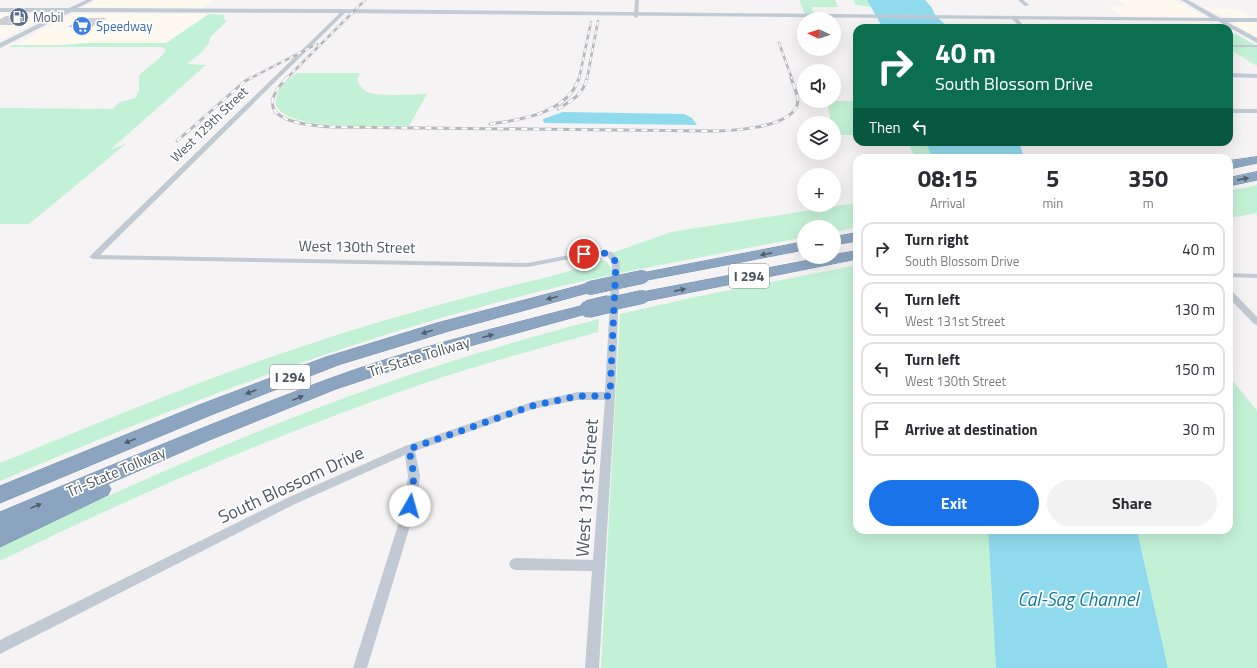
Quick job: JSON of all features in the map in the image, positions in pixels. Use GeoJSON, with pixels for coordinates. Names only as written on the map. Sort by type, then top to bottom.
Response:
{"type":"FeatureCollection","features":[{"type":"Feature","properties":{"kind":"highway"},"geometry":{"type":"LineString","coordinates":[[1233,165],[1257,160]]}},
{"type":"Feature","properties":{"kind":"highway"},"geometry":{"type":"LineString","coordinates":[[1233,181],[1257,176]]}},
{"type":"Feature","properties":{"kind":"highway"},"geometry":{"type":"LineString","coordinates":[[841,240],[853,238]]}},
{"type":"Feature","properties":{"kind":"highway","name":"Tri-State Tollway"},"geometry":{"type":"LineString","coordinates":[[0,495],[205,410],[332,362],[443,327],[590,288],[797,247]]}},
{"type":"Feature","properties":{"kind":"highway","name":"Tri-State Tollway"},"geometry":{"type":"LineString","coordinates":[[0,521],[200,436],[330,385],[443,348],[588,309],[853,256]]}},
{"type":"Feature","properties":{"kind":"highway"},"geometry":{"type":"LineString","coordinates":[[0,538],[236,423]]}},
{"type":"Feature","properties":{"kind":"main road"},"geometry":{"type":"LineString","coordinates":[[0,46],[90,0]]}},
{"type":"Feature","properties":{"kind":"main road"},"geometry":{"type":"LineString","coordinates":[[1184,0],[1226,24]]}},
{"type":"Feature","properties":{"kind":"main road"},"geometry":{"type":"LineString","coordinates":[[0,10],[74,12],[1257,20]]}},
{"type":"Feature","properties":{"kind":"main road"},"geometry":{"type":"LineString","coordinates":[[1233,28],[1257,41]]}},
{"type":"Feature","properties":{"kind":"street"},"geometry":{"type":"LineString","coordinates":[[636,15],[637,0]]}},
{"type":"Feature","properties":{"kind":"street"},"geometry":{"type":"LineString","coordinates":[[1020,0],[1027,5]]}},
{"type":"Feature","properties":{"kind":"street","name":"West 129th Street"},"geometry":{"type":"LineString","coordinates":[[93,256],[343,13]]}},
{"type":"Feature","properties":{"kind":"street"},"geometry":{"type":"LineString","coordinates":[[1014,18],[1020,24]]}},
{"type":"Feature","properties":{"kind":"street"},"geometry":{"type":"LineString","coordinates":[[1233,46],[1257,46]]}},
{"type":"Feature","properties":{"kind":"street"},"geometry":{"type":"LineString","coordinates":[[1233,75],[1257,76]]}},
{"type":"Feature","properties":{"kind":"street"},"geometry":{"type":"LineString","coordinates":[[1233,110],[1257,111]]}},
{"type":"Feature","properties":{"kind":"street","name":"West 130th Street"},"geometry":{"type":"LineString","coordinates":[[93,256],[528,265],[594,252],[610,254],[616,262]]}},
{"type":"Feature","properties":{"kind":"street","name":"West 131st Street"},"geometry":{"type":"LineString","coordinates":[[592,668],[610,396],[616,262]]}},
{"type":"Feature","properties":{"kind":"street"},"geometry":{"type":"LineString","coordinates":[[1233,275],[1257,276]]}},
{"type":"Feature","properties":{"kind":"street"},"geometry":{"type":"LineString","coordinates":[[1233,297],[1257,322]]}},
{"type":"Feature","properties":{"kind":"street","name":"South Blossom Drive"},"geometry":{"type":"LineString","coordinates":[[0,647],[291,501],[409,449],[532,406],[578,396],[610,396]]}},
{"type":"Feature","properties":{"kind":"street"},"geometry":{"type":"LineString","coordinates":[[360,668],[410,506],[414,476],[409,449]]}},
{"type":"Feature","properties":{"kind":"street"},"geometry":{"type":"LineString","coordinates":[[515,564],[599,566]]}},
{"type":"Feature","properties":{"kind":"shaded area"},"geometry":{"type":"Polygon","coordinates":[[[96,0],[214,0],[200,9],[84,7],[96,0]]]}},
{"type":"Feature","properties":{"kind":"shaded area"},"geometry":{"type":"Polygon","coordinates":[[[1118,0],[1175,0],[1203,16],[1124,17],[1109,7],[1128,7],[1118,0]]]}},
{"type":"Feature","properties":{"kind":"shaded area"},"geometry":{"type":"Polygon","coordinates":[[[1202,7],[1237,9],[1254,18],[1224,17],[1202,7]]]}},
{"type":"Feature","properties":{"kind":"shaded area"},"geometry":{"type":"Polygon","coordinates":[[[0,14],[51,14],[0,40],[0,14]]]}},
{"type":"Feature","properties":{"kind":"shaded area"},"geometry":{"type":"Polygon","coordinates":[[[73,14],[209,14],[167,43],[14,45],[73,14]]]}},
{"type":"Feature","properties":{"kind":"shaded area"},"geometry":{"type":"Polygon","coordinates":[[[1184,22],[1217,24],[1187,24],[1184,22]]]}},
{"type":"Feature","properties":{"kind":"shaded area"},"geometry":{"type":"Polygon","coordinates":[[[1236,22],[1257,22],[1257,37],[1234,25],[1236,22]]]}},
{"type":"Feature","properties":{"kind":"green space"},"geometry":{"type":"Polygon","coordinates":[[[799,0],[835,0],[838,7],[811,7],[814,12],[804,12],[799,0]]]}},
{"type":"Feature","properties":{"kind":"green space"},"geometry":{"type":"Polygon","coordinates":[[[853,0],[867,0],[871,7],[856,5],[853,0]]]}},
{"type":"Feature","properties":{"kind":"green space"},"geometry":{"type":"Polygon","coordinates":[[[209,14],[225,15],[223,18],[227,21],[210,37],[209,43],[202,52],[187,64],[206,65],[110,150],[127,143],[29,224],[0,224],[0,108],[112,109],[120,102],[135,98],[139,90],[139,76],[166,50],[162,47],[9,47],[14,45],[61,45],[87,43],[166,43],[209,14]]]}},
{"type":"Feature","properties":{"kind":"green space"},"geometry":{"type":"Polygon","coordinates":[[[1233,34],[1236,34],[1257,46],[1257,66],[1233,51],[1233,34]]]}},
{"type":"Feature","properties":{"kind":"green space"},"geometry":{"type":"Polygon","coordinates":[[[297,73],[360,73],[357,80],[361,87],[372,94],[427,94],[409,126],[350,126],[319,124],[290,117],[284,114],[276,106],[279,90],[297,73]]]}},
{"type":"Feature","properties":{"kind":"green space"},"geometry":{"type":"Polygon","coordinates":[[[841,101],[853,101],[853,135],[841,135],[841,116],[830,116],[828,108],[841,108],[841,101]]]}},
{"type":"Feature","properties":{"kind":"green space"},"geometry":{"type":"Polygon","coordinates":[[[910,146],[928,146],[930,154],[913,154],[910,146]]]}},
{"type":"Feature","properties":{"kind":"green space"},"geometry":{"type":"Polygon","coordinates":[[[1257,185],[1257,213],[1233,217],[1233,190],[1257,185]]]}},
{"type":"Feature","properties":{"kind":"green space"},"geometry":{"type":"Polygon","coordinates":[[[853,204],[853,228],[841,230],[841,220],[797,220],[797,238],[615,274],[609,254],[671,232],[799,212],[841,212],[841,205],[853,204]]]}},
{"type":"Feature","properties":{"kind":"green space"},"geometry":{"type":"Polygon","coordinates":[[[603,260],[610,266],[612,275],[533,293],[378,337],[225,390],[149,419],[0,481],[0,463],[132,409],[221,375],[311,343],[373,324],[460,299],[563,273],[603,260]]]}},
{"type":"Feature","properties":{"kind":"green space"},"geometry":{"type":"Polygon","coordinates":[[[853,266],[853,534],[988,534],[996,668],[601,668],[620,314],[695,297],[853,266]]]}},
{"type":"Feature","properties":{"kind":"green space"},"geometry":{"type":"Polygon","coordinates":[[[599,319],[598,332],[449,375],[373,401],[211,465],[105,511],[0,561],[0,546],[189,460],[285,420],[436,366],[490,349],[599,319]]]}},
{"type":"Feature","properties":{"kind":"green space"},"geometry":{"type":"Polygon","coordinates":[[[1233,381],[1257,411],[1257,668],[1168,668],[1138,534],[1233,534],[1233,381]]]}},
{"type":"Feature","properties":{"kind":"water"},"geometry":{"type":"Polygon","coordinates":[[[867,0],[925,0],[932,8],[935,15],[945,24],[881,24],[867,0]]]}},
{"type":"Feature","properties":{"kind":"water"},"geometry":{"type":"Polygon","coordinates":[[[563,112],[684,114],[692,118],[697,125],[545,123],[543,121],[543,119],[563,112]]]}},
{"type":"Feature","properties":{"kind":"water"},"geometry":{"type":"Polygon","coordinates":[[[928,146],[1020,146],[1023,154],[930,154],[928,146]]]}},
{"type":"Feature","properties":{"kind":"water","name":"Cal-Sag Channel"},"geometry":{"type":"Polygon","coordinates":[[[988,534],[1138,534],[1168,668],[996,668],[988,534]]]}},
{"type":"Feature","properties":{"kind":"building"},"geometry":{"type":"Polygon","coordinates":[[[6,16],[31,17],[13,25],[0,25],[0,19],[6,16]]]}},
{"type":"Feature","properties":{"kind":"building"},"geometry":{"type":"Polygon","coordinates":[[[85,18],[107,18],[90,28],[67,27],[85,18]]]}},
{"type":"Feature","properties":{"kind":"railway"},"geometry":{"type":"LineString","coordinates":[[287,78],[365,0]]}},
{"type":"Feature","properties":{"kind":"railway"},"geometry":{"type":"LineString","coordinates":[[587,79],[598,21]]}},
{"type":"Feature","properties":{"kind":"railway"},"geometry":{"type":"LineString","coordinates":[[579,79],[591,22]]}},
{"type":"Feature","properties":{"kind":"railway"},"geometry":{"type":"LineString","coordinates":[[779,43],[792,79]]}},
{"type":"Feature","properties":{"kind":"railway"},"geometry":{"type":"LineString","coordinates":[[249,79],[317,44]]}},
{"type":"Feature","properties":{"kind":"railway"},"geometry":{"type":"LineString","coordinates":[[287,78],[276,92],[272,103],[275,111],[282,117],[293,121],[319,126],[708,131],[742,129],[768,125],[789,115],[796,108],[798,101],[791,78]]}},
{"type":"Feature","properties":{"kind":"railway"},"geometry":{"type":"LineString","coordinates":[[490,124],[529,117],[554,107],[565,99],[573,90],[579,78]]}},
{"type":"Feature","properties":{"kind":"railway"},"geometry":{"type":"LineString","coordinates":[[558,109],[580,93],[587,78]]}},
{"type":"Feature","properties":{"kind":"railway"},"geometry":{"type":"LineString","coordinates":[[177,141],[249,79]]}},
{"type":"Feature","properties":{"kind":"place","name":"Mobil"},"geometry":{"type":"Point","coordinates":[19,17]}},
{"type":"Feature","properties":{"kind":"place","name":"Speedway"},"geometry":{"type":"Point","coordinates":[82,26]}},
{"type":"Feature","properties":{"kind":"route"},"geometry":{"type":"LineString","coordinates":[[410,506],[414,476],[409,449],[532,406],[578,396],[610,396],[616,262],[610,254],[603,252],[584,254]]}}]}
